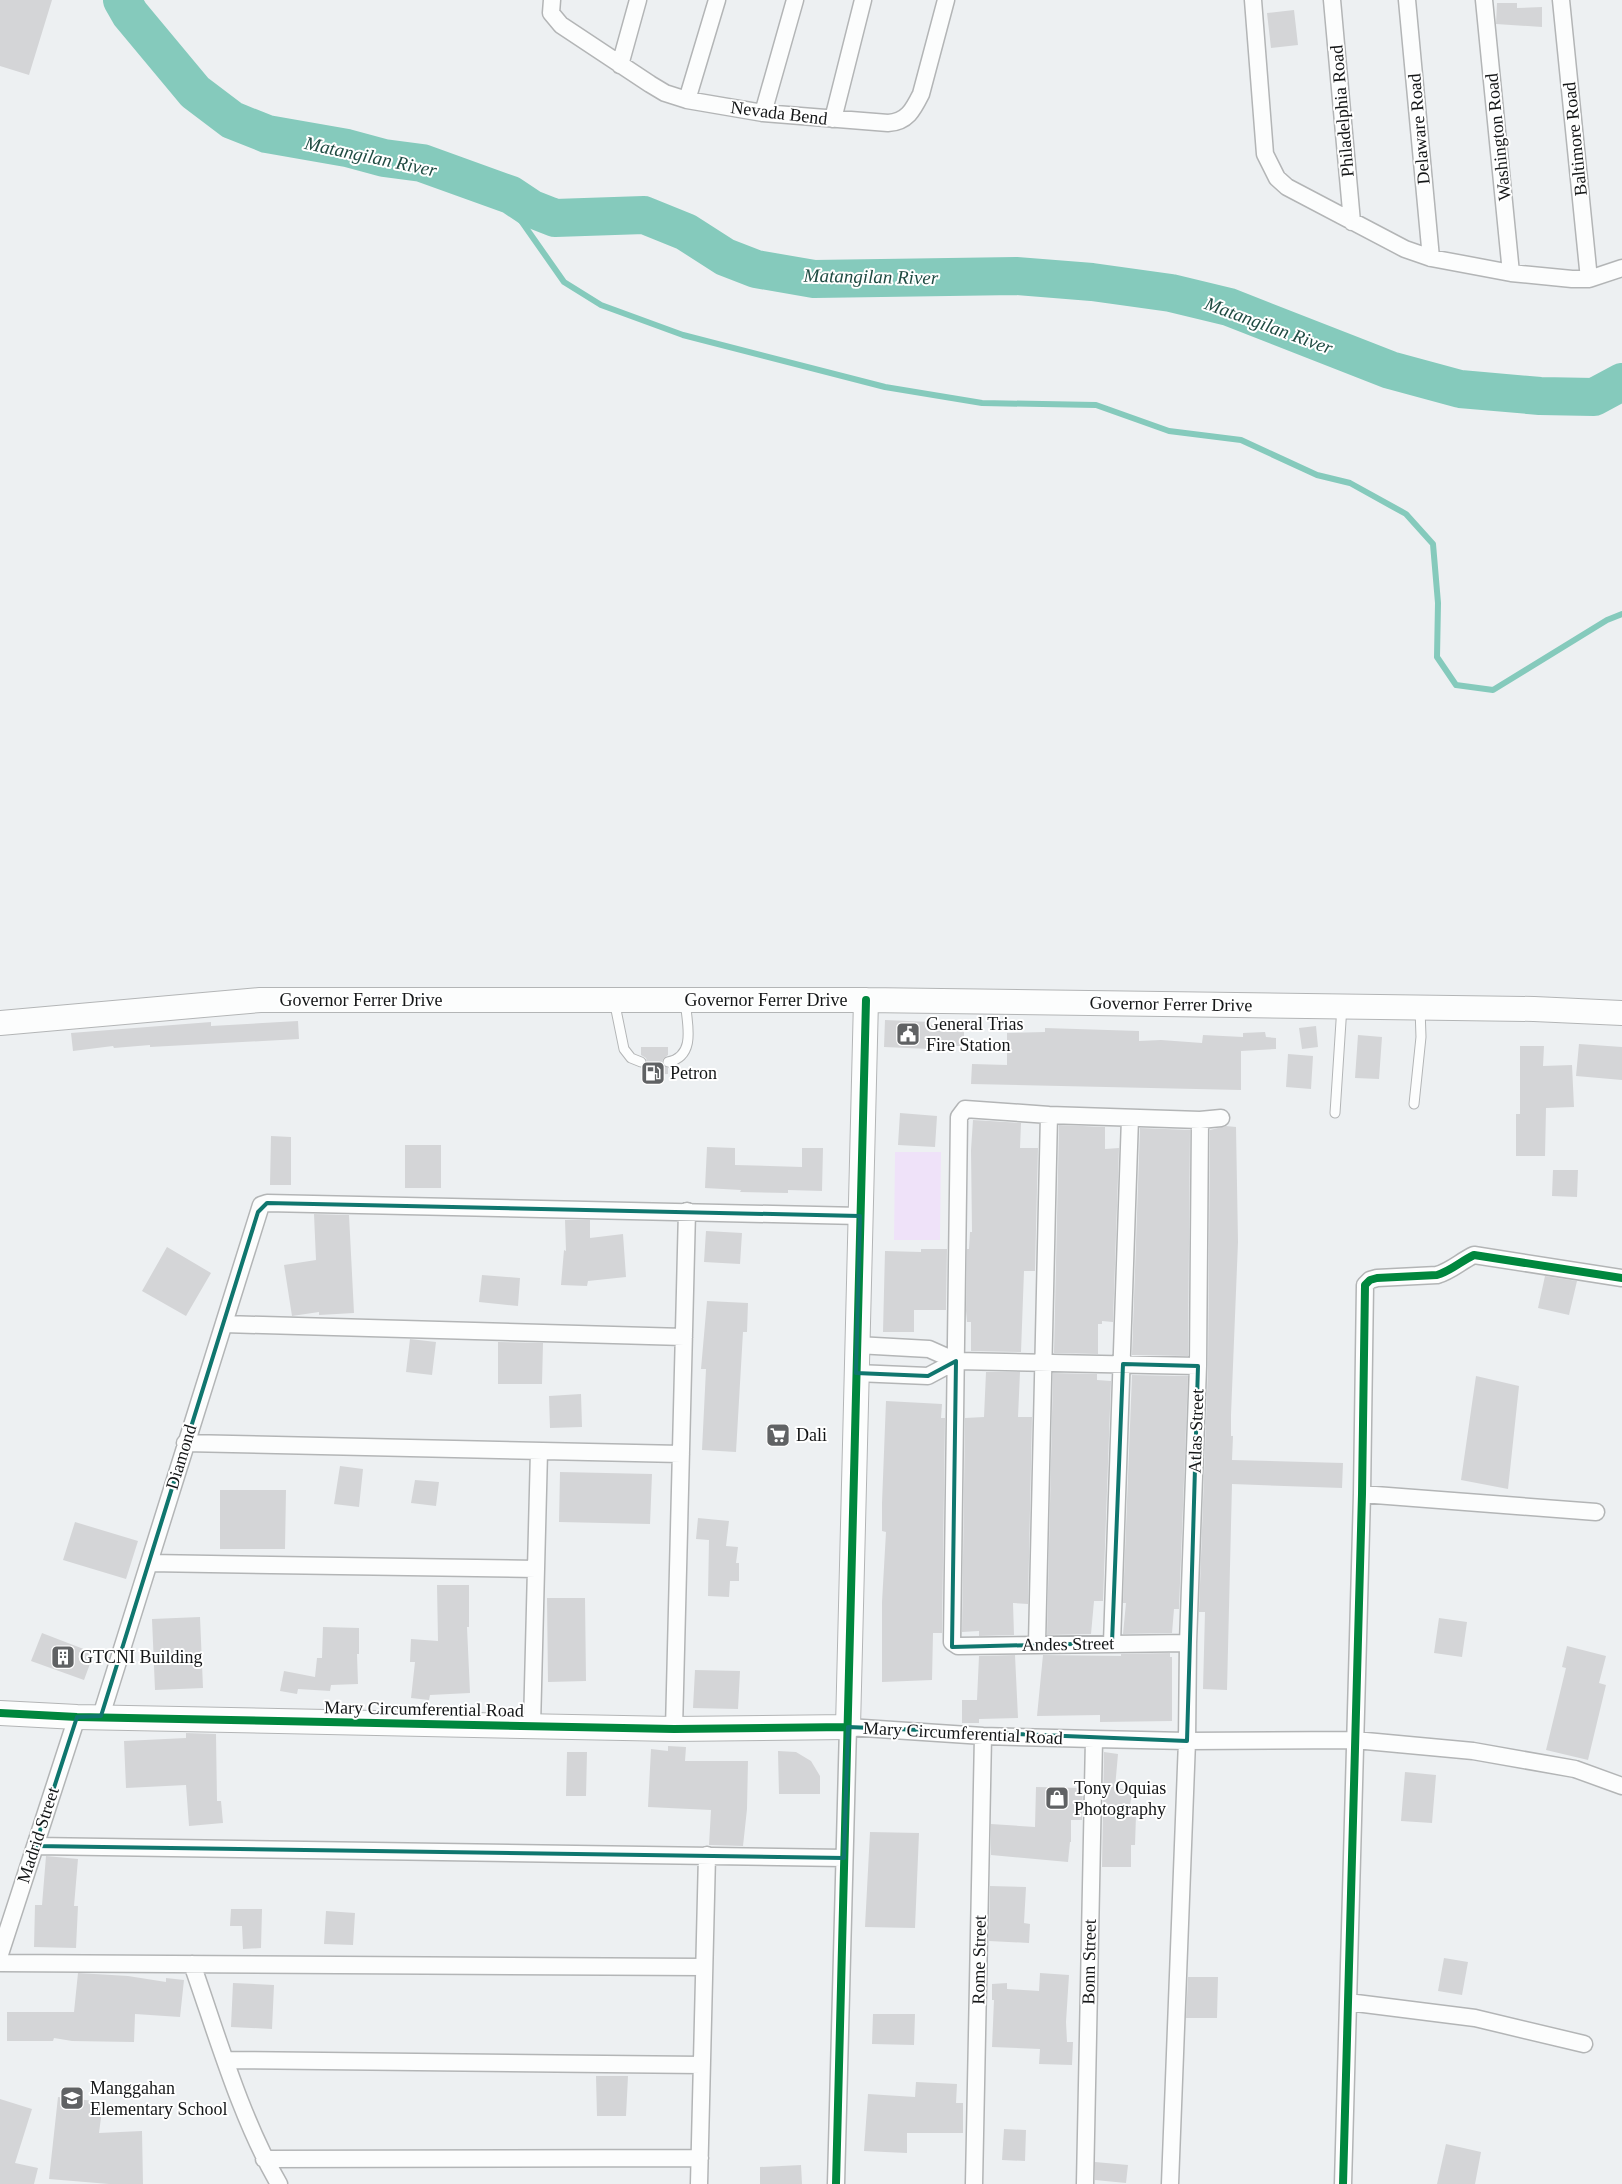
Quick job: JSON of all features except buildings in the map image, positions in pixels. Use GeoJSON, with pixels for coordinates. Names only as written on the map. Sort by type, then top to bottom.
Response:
{"type":"FeatureCollection","features":[{"type":"Feature","properties":{"kind":"main road","name":"Governor Ferrer Drive"},"geometry":{"type":"LineString","coordinates":[[0,1023],[260,1000],[866,1000],[1420,1007],[1622,1013]]}},
{"type":"Feature","properties":{"kind":"main road"},"geometry":{"type":"LineString","coordinates":[[848,1727],[866,1000]]}},
{"type":"Feature","properties":{"kind":"main road","name":"Mary Circumferential Road"},"geometry":{"type":"LineString","coordinates":[[0,1713],[77,1717],[101,1716],[674,1730],[848,1727]]}},
{"type":"Feature","properties":{"kind":"street"},"geometry":{"type":"LineString","coordinates":[[620,64],[638,0]]}},
{"type":"Feature","properties":{"kind":"street"},"geometry":{"type":"LineString","coordinates":[[687,100],[717,0]]}},
{"type":"Feature","properties":{"kind":"street"},"geometry":{"type":"LineString","coordinates":[[764,113],[795,0]]}},
{"type":"Feature","properties":{"kind":"street"},"geometry":{"type":"LineString","coordinates":[[833,119],[863,0]]}},
{"type":"Feature","properties":{"kind":"street","name":"Nevada Bend"},"geometry":{"type":"LineString","coordinates":[[551,7],[561,25],[665,92],[687,100],[764,113],[898,123],[908,117],[921,94],[946,0]]}},
{"type":"Feature","properties":{"kind":"street"},"geometry":{"type":"LineString","coordinates":[[1253,0],[1265,154],[1277,178],[1287,187],[1405,250],[1431,258],[1549,278],[1590,279],[1622,268]]}},
{"type":"Feature","properties":{"kind":"street","name":"Philadelphia Road"},"geometry":{"type":"LineString","coordinates":[[1332,0],[1352,222]]}},
{"type":"Feature","properties":{"kind":"street","name":"Delaware Road"},"geometry":{"type":"LineString","coordinates":[[1407,0],[1431,258]]}},
{"type":"Feature","properties":{"kind":"street","name":"Washington Road"},"geometry":{"type":"LineString","coordinates":[[1484,0],[1511,273]]}},
{"type":"Feature","properties":{"kind":"street","name":"Baltimore Road"},"geometry":{"type":"LineString","coordinates":[[1561,0],[1590,279]]}},
{"type":"Feature","properties":{"kind":"street"},"geometry":{"type":"LineString","coordinates":[[956,1361],[959,1117],[965,1109],[1130,1118],[1200,1120],[1221,1118]]}},
{"type":"Feature","properties":{"kind":"street"},"geometry":{"type":"LineString","coordinates":[[1038,1644],[1049,1115]]}},
{"type":"Feature","properties":{"kind":"street"},"geometry":{"type":"LineString","coordinates":[[1112,1643],[1130,1118]]}},
{"type":"Feature","properties":{"kind":"street","name":"Atlas Street"},"geometry":{"type":"LineString","coordinates":[[1170,2184],[1188,1741],[1188,1644],[1198,1366],[1200,1120]]}},
{"type":"Feature","properties":{"kind":"street","name":"Diamond"},"geometry":{"type":"LineString","coordinates":[[101,1716],[261,1205],[267,1203],[687,1211]]}},
{"type":"Feature","properties":{"kind":"street"},"geometry":{"type":"LineString","coordinates":[[674,1730],[687,1211],[860,1216]]}},
{"type":"Feature","properties":{"kind":"street"},"geometry":{"type":"LineString","coordinates":[[1343,2184],[1362,1494],[1365,1285],[1370,1280],[1377,1278],[1437,1275],[1446,1272],[1474,1255],[1622,1278]]}},
{"type":"Feature","properties":{"kind":"street"},"geometry":{"type":"LineString","coordinates":[[224,1324],[684,1337]]}},
{"type":"Feature","properties":{"kind":"street"},"geometry":{"type":"LineString","coordinates":[[857,1345],[929,1349],[956,1361],[1198,1366]]}},
{"type":"Feature","properties":{"kind":"street"},"geometry":{"type":"LineString","coordinates":[[856,1373],[928,1376],[956,1361]]}},
{"type":"Feature","properties":{"kind":"street","name":"Andes Street"},"geometry":{"type":"LineString","coordinates":[[956,1361],[952,1640],[958,1646],[1112,1643],[1188,1644]]}},
{"type":"Feature","properties":{"kind":"street"},"geometry":{"type":"LineString","coordinates":[[185,1443],[681,1454]]}},
{"type":"Feature","properties":{"kind":"street"},"geometry":{"type":"LineString","coordinates":[[532,1726],[538,1451]]}},
{"type":"Feature","properties":{"kind":"street"},"geometry":{"type":"LineString","coordinates":[[1362,1494],[1596,1512]]}},
{"type":"Feature","properties":{"kind":"street"},"geometry":{"type":"LineString","coordinates":[[149,1563],[536,1569]]}},
{"type":"Feature","properties":{"kind":"street","name":"Madrid Street"},"geometry":{"type":"LineString","coordinates":[[0,1954],[77,1717]]}},
{"type":"Feature","properties":{"kind":"street"},"geometry":{"type":"LineString","coordinates":[[836,2184],[848,1727]]}},
{"type":"Feature","properties":{"kind":"street","name":"Mary Circumferential Road"},"geometry":{"type":"LineString","coordinates":[[848,1727],[984,1736],[1094,1739],[1188,1741],[1355,1740],[1473,1751],[1575,1769],[1622,1786]]}},
{"type":"Feature","properties":{"kind":"street","name":"Rome Street"},"geometry":{"type":"LineString","coordinates":[[974,2184],[984,1736]]}},
{"type":"Feature","properties":{"kind":"street","name":"Bonn Street"},"geometry":{"type":"LineString","coordinates":[[1085,2184],[1094,1739]]}},
{"type":"Feature","properties":{"kind":"street"},"geometry":{"type":"LineString","coordinates":[[35,1846],[707,1854],[844,1858]]}},
{"type":"Feature","properties":{"kind":"street"},"geometry":{"type":"LineString","coordinates":[[699,2184],[707,1854]]}},
{"type":"Feature","properties":{"kind":"street"},"geometry":{"type":"LineString","coordinates":[[0,1963],[704,1968]]}},
{"type":"Feature","properties":{"kind":"street"},"geometry":{"type":"LineString","coordinates":[[192,1964],[264,2159],[278,2184]]}},
{"type":"Feature","properties":{"kind":"street"},"geometry":{"type":"LineString","coordinates":[[1348,2002],[1475,2018],[1584,2044]]}},
{"type":"Feature","properties":{"kind":"street"},"geometry":{"type":"LineString","coordinates":[[226,2060],[702,2065]]}},
{"type":"Feature","properties":{"kind":"street"},"geometry":{"type":"LineString","coordinates":[[264,2159],[700,2158]]}},
{"type":"Feature","properties":{"kind":"lane"},"geometry":{"type":"LineString","coordinates":[[614,1000],[624,1049],[631,1058],[641,1062]]}},
{"type":"Feature","properties":{"kind":"lane"},"geometry":{"type":"LineString","coordinates":[[668,1062],[677,1060],[684,1055],[688,1046],[685,1000]]}},
{"type":"Feature","properties":{"kind":"lane"},"geometry":{"type":"LineString","coordinates":[[1335,1113],[1342,1006]]}},
{"type":"Feature","properties":{"kind":"lane"},"geometry":{"type":"LineString","coordinates":[[1414,1104],[1421,1037],[1420,1007]]}},
{"type":"Feature","properties":{"kind":"highlighted area"},"geometry":{"type":"Polygon","coordinates":[[[267,1203],[860,1216],[856,1373],[928,1376],[956,1361],[952,1647],[1112,1643],[1123,1364],[1198,1366],[1187,1741],[848,1727],[844,1858],[35,1846],[77,1717],[101,1716],[258,1212],[267,1203]]]}},
{"type":"Feature","properties":{"kind":"shaded area"},"geometry":{"type":"Polygon","coordinates":[[[895,1152],[941,1152],[940,1240],[894,1240],[895,1152]]]}},
{"type":"Feature","properties":{"kind":"waterway","name":"Matangilan River"},"geometry":{"type":"LineString","coordinates":[[122,0],[130,14],[195,92],[232,120],[267,134],[347,148],[384,158],[422,163],[511,195],[532,209],[555,218],[644,215],[686,232],[725,257],[756,269],[814,279],[1016,276],[1092,282],[1171,293],[1229,307],[1390,370],[1460,389],[1540,396],[1594,397],[1622,382]]}},
{"type":"Feature","properties":{"kind":"waterway"},"geometry":{"type":"LineString","coordinates":[[478,183],[517,215],[564,282],[601,305],[683,335],[885,387],[982,403],[1096,405],[1169,431],[1241,440],[1317,475],[1350,483],[1406,514],[1433,544],[1438,603],[1437,657],[1456,685],[1493,690],[1607,620],[1622,614]]}},
{"type":"Feature","properties":{"kind":"cycle path"},"geometry":{"type":"LineString","coordinates":[[836,2184],[866,1000]]}},
{"type":"Feature","properties":{"kind":"cycle path"},"geometry":{"type":"LineString","coordinates":[[1343,2184],[1362,1494],[1365,1285],[1370,1280],[1377,1278],[1437,1275],[1474,1255],[1622,1278]]}},
{"type":"Feature","properties":{"kind":"cycle path"},"geometry":{"type":"LineString","coordinates":[[0,1713],[77,1717],[674,1729],[848,1727]]}},
{"type":"Feature","properties":{"kind":"place","name":"General Trias Fire Station"},"geometry":{"type":"Point","coordinates":[908,1034]}},
{"type":"Feature","properties":{"kind":"place","name":"Petron"},"geometry":{"type":"Point","coordinates":[653,1073]}},
{"type":"Feature","properties":{"kind":"place","name":"Dali"},"geometry":{"type":"Point","coordinates":[778,1435]}},
{"type":"Feature","properties":{"kind":"place","name":"GTCNI Building"},"geometry":{"type":"Point","coordinates":[63,1657]}},
{"type":"Feature","properties":{"kind":"place","name":"Tony Oquias Photography"},"geometry":{"type":"Point","coordinates":[1057,1798]}},
{"type":"Feature","properties":{"kind":"place","name":"Manggahan Elementary School"},"geometry":{"type":"Point","coordinates":[72,2098]}}]}
